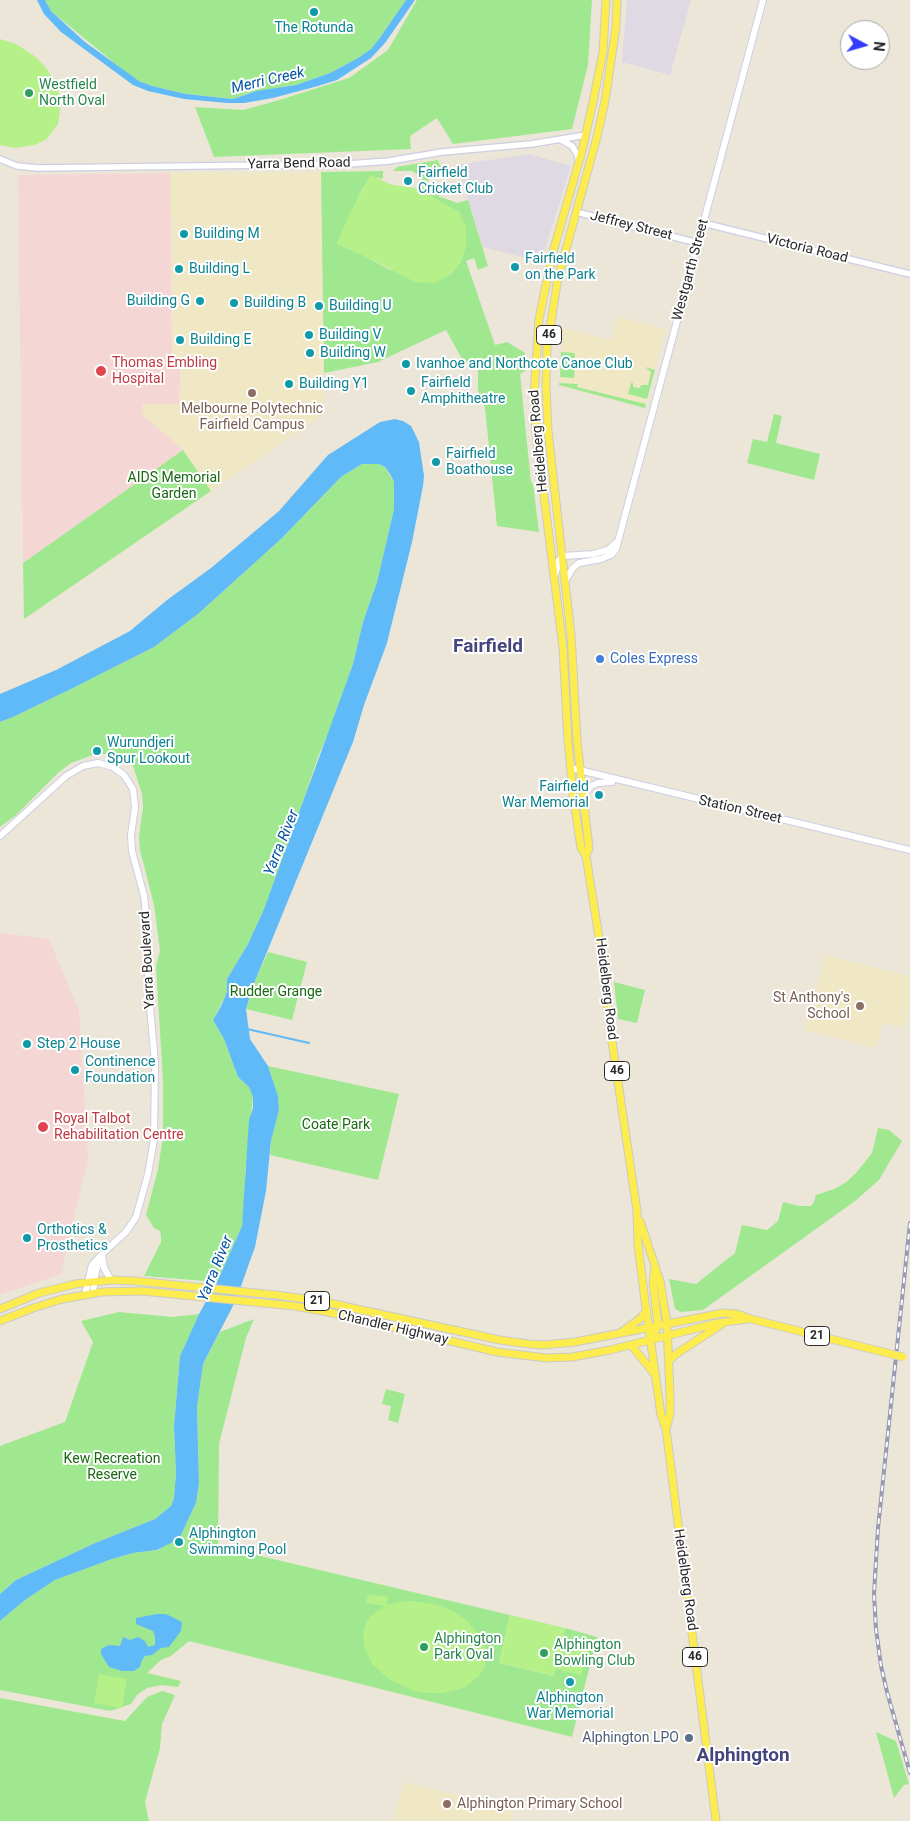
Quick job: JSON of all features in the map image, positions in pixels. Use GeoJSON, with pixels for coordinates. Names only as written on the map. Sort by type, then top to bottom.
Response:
{"type":"FeatureCollection","features":[{"type":"Feature","properties":{"kind":"main road","name":"Heidelberg Road"},"geometry":{"type":"LineString","coordinates":[[606,0],[603,52],[586,135],[545,284],[536,350],[534,395],[536,432],[563,648],[571,768],[581,848],[586,856],[600,944],[610,1028],[637,1211],[646,1310],[661,1416],[666,1429],[716,1821]]}},
{"type":"Feature","properties":{"kind":"main road","name":"Heidelberg Road"},"geometry":{"type":"LineString","coordinates":[[586,856],[589,848],[575,716],[571,635],[548,431],[547,347],[558,278],[597,137],[611,68],[617,0]]}},
{"type":"Feature","properties":{"kind":"main road","name":"Westgarth Street"},"geometry":{"type":"LineString","coordinates":[[566,582],[573,568],[579,563],[609,552],[618,540],[763,0]]}},
{"type":"Feature","properties":{"kind":"main road","name":"Yarra Bend Road"},"geometry":{"type":"LineString","coordinates":[[586,135],[597,137]]}},
{"type":"Feature","properties":{"kind":"main road","name":"Jeffrey Street"},"geometry":{"type":"LineString","coordinates":[[565,209],[576,212]]}},
{"type":"Feature","properties":{"kind":"main road"},"geometry":{"type":"LineString","coordinates":[[547,516],[558,514]]}},
{"type":"Feature","properties":{"kind":"main road","name":"Westgarth Street"},"geometry":{"type":"LineString","coordinates":[[563,556],[593,557]]}},
{"type":"Feature","properties":{"kind":"main road"},"geometry":{"type":"LineString","coordinates":[[554,576],[559,560],[563,556]]}},
{"type":"Feature","properties":{"kind":"main road","name":"Yarra Boulevard"},"geometry":{"type":"LineString","coordinates":[[0,836],[66,776],[83,766],[98,763],[113,767],[124,775],[133,789],[135,807],[131,843],[144,896],[148,932],[148,984],[155,1063],[154,1139],[148,1174],[136,1217],[126,1232],[91,1266],[89,1294]]}},
{"type":"Feature","properties":{"kind":"main road","name":"Station Street"},"geometry":{"type":"LineString","coordinates":[[571,768],[580,772],[910,850]]}},
{"type":"Feature","properties":{"kind":"main road"},"geometry":{"type":"LineString","coordinates":[[583,796],[591,786],[598,783],[623,782]]}},
{"type":"Feature","properties":{"kind":"main road","name":"Heidelberg Road"},"geometry":{"type":"LineString","coordinates":[[637,1211],[662,1290],[667,1323],[670,1360],[670,1414],[666,1429]]}},
{"type":"Feature","properties":{"kind":"main road"},"geometry":{"type":"LineString","coordinates":[[644,1231],[642,1261],[655,1266],[653,1282],[658,1325],[651,1340]]}},
{"type":"Feature","properties":{"kind":"main road"},"geometry":{"type":"LineString","coordinates":[[101,1255],[104,1268],[111,1280]]}},
{"type":"Feature","properties":{"kind":"main road","name":"Chandler Highway"},"geometry":{"type":"LineString","coordinates":[[0,1309],[39,1292],[111,1280],[276,1295],[320,1301],[500,1340],[529,1344],[570,1343],[667,1323]]}},
{"type":"Feature","properties":{"kind":"main road","name":"Chandler Highway"},"geometry":{"type":"LineString","coordinates":[[0,1321],[42,1304],[89,1294],[131,1291],[272,1303],[328,1312],[497,1352],[547,1358],[572,1357],[668,1335]]}},
{"type":"Feature","properties":{"kind":"main road"},"geometry":{"type":"LineString","coordinates":[[620,1333],[642,1317],[646,1310]]}},
{"type":"Feature","properties":{"kind":"main road","name":"21"},"geometry":{"type":"LineString","coordinates":[[667,1323],[717,1313],[737,1314],[907,1358]]}},
{"type":"Feature","properties":{"kind":"main road","name":"21"},"geometry":{"type":"LineString","coordinates":[[668,1335],[726,1321],[751,1319]]}},
{"type":"Feature","properties":{"kind":"main road"},"geometry":{"type":"LineString","coordinates":[[670,1360],[726,1321]]}},
{"type":"Feature","properties":{"kind":"main road"},"geometry":{"type":"LineString","coordinates":[[631,1345],[656,1376]]}},
{"type":"Feature","properties":{"kind":"street","name":"Yarra Bend Road"},"geometry":{"type":"LineString","coordinates":[[0,159],[17,166],[38,168],[348,164],[389,161],[442,152],[560,140],[586,135]]}},
{"type":"Feature","properties":{"kind":"street"},"geometry":{"type":"LineString","coordinates":[[560,140],[572,146],[579,162]]}},
{"type":"Feature","properties":{"kind":"street","name":"Jeffrey Street"},"geometry":{"type":"LineString","coordinates":[[576,212],[698,243]]}},
{"type":"Feature","properties":{"kind":"street","name":"Victoria Road"},"geometry":{"type":"LineString","coordinates":[[703,223],[910,274]]}},
{"type":"Feature","properties":{"kind":"shaded area"},"geometry":{"type":"Polygon","coordinates":[[[627,0],[691,0],[670,75],[622,62],[627,0]]]}},
{"type":"Feature","properties":{"kind":"shaded area"},"geometry":{"type":"Polygon","coordinates":[[[529,154],[571,166],[541,262],[483,247],[457,165],[529,154]]]}},
{"type":"Feature","properties":{"kind":"shaded area","name":"Melbourne Polytechnic Fairfield Campus"},"geometry":{"type":"Polygon","coordinates":[[[321,172],[324,414],[24,619],[23,563],[182,450],[142,414],[142,404],[179,404],[181,358],[172,358],[170,173],[321,172]]]}},
{"type":"Feature","properties":{"kind":"shaded area","name":"Thomas Embling Hospital"},"geometry":{"type":"Polygon","coordinates":[[[170,173],[172,358],[181,358],[179,404],[143,404],[142,414],[183,450],[23,563],[18,175],[170,173]]]}},
{"type":"Feature","properties":{"kind":"shaded area"},"geometry":{"type":"Polygon","coordinates":[[[617,316],[666,330],[645,408],[559,385],[563,328],[611,340],[617,316]]]}},
{"type":"Feature","properties":{"kind":"shaded area","name":"Royal Talbot Rehabilitation Centre"},"geometry":{"type":"Polygon","coordinates":[[[0,933],[49,939],[79,1010],[88,1158],[61,1274],[0,1295],[0,933]]]}},
{"type":"Feature","properties":{"kind":"shaded area","name":"St Anthony's School"},"geometry":{"type":"Polygon","coordinates":[[[825,955],[910,976],[909,1013],[905,1028],[883,1023],[876,1048],[804,1030],[812,998],[815,998],[825,955]]]}},
{"type":"Feature","properties":{"kind":"shaded area","name":"Alphington Primary School"},"geometry":{"type":"Polygon","coordinates":[[[404,1782],[514,1809],[511,1821],[394,1821],[404,1782]]]}},
{"type":"Feature","properties":{"kind":"green space"},"geometry":{"type":"Polygon","coordinates":[[[45,0],[406,0],[371,49],[358,58],[330,73],[296,85],[252,92],[233,99],[186,94],[139,81],[129,75],[51,11],[45,0]]]}},
{"type":"Feature","properties":{"kind":"green space"},"geometry":{"type":"Polygon","coordinates":[[[417,0],[592,0],[588,65],[572,129],[453,144],[437,118],[410,136],[411,149],[214,157],[195,107],[243,110],[349,78],[388,50],[417,0]]]}},
{"type":"Feature","properties":{"kind":"green space","name":"Westfield North Oval"},"geometry":{"type":"Polygon","coordinates":[[[0,39],[16,44],[36,57],[47,69],[58,90],[61,104],[58,124],[47,139],[35,145],[15,148],[0,145],[0,39]]]}},
{"type":"Feature","properties":{"kind":"green space"},"geometry":{"type":"Polygon","coordinates":[[[438,160],[442,171],[438,177],[432,176],[428,180],[427,186],[440,197],[457,203],[468,200],[488,266],[478,270],[474,258],[466,261],[495,345],[507,342],[525,353],[526,370],[520,374],[531,482],[533,484],[539,532],[497,526],[485,408],[478,391],[478,370],[463,361],[446,330],[378,362],[324,373],[321,172],[383,171],[383,178],[380,179],[378,177],[362,189],[337,244],[363,255],[390,270],[450,275],[460,263],[466,245],[459,212],[417,189],[423,178],[412,171],[393,171],[397,167],[438,160]]]}},
{"type":"Feature","properties":{"kind":"green space"},"geometry":{"type":"Polygon","coordinates":[[[370,175],[392,185],[418,189],[459,212],[466,227],[466,245],[460,263],[450,275],[434,283],[415,282],[337,244],[350,213],[370,175]]]}},
{"type":"Feature","properties":{"kind":"green space"},"geometry":{"type":"Polygon","coordinates":[[[561,352],[574,353],[575,355],[574,378],[560,377],[561,352]]]}},
{"type":"Feature","properties":{"kind":"green space"},"geometry":{"type":"Polygon","coordinates":[[[645,367],[655,370],[647,399],[628,394],[631,383],[633,383],[633,387],[640,388],[641,385],[648,385],[651,372],[645,367]]]}},
{"type":"Feature","properties":{"kind":"green space"},"geometry":{"type":"Polygon","coordinates":[[[559,383],[578,384],[577,387],[646,404],[645,408],[559,385],[559,383]]]}},
{"type":"Feature","properties":{"kind":"green space"},"geometry":{"type":"Polygon","coordinates":[[[774,414],[782,416],[776,443],[820,454],[814,480],[747,463],[753,439],[767,442],[774,414]]]}},
{"type":"Feature","properties":{"kind":"green space","name":"AIDS Memorial Garden"},"geometry":{"type":"Polygon","coordinates":[[[183,450],[211,491],[24,619],[23,563],[183,450]]]}},
{"type":"Feature","properties":{"kind":"green space"},"geometry":{"type":"Polygon","coordinates":[[[362,464],[379,464],[385,467],[394,482],[394,509],[377,582],[363,622],[353,664],[318,757],[292,835],[264,909],[248,944],[227,979],[227,992],[213,1020],[224,1039],[238,1077],[249,1087],[253,1097],[245,1173],[246,1183],[242,1226],[217,1282],[144,1276],[161,1242],[160,1231],[154,1228],[146,1215],[158,1169],[163,1136],[163,1082],[156,966],[160,951],[154,905],[140,850],[142,794],[132,763],[118,755],[93,755],[71,763],[58,773],[15,816],[0,827],[0,722],[154,647],[198,614],[281,539],[341,477],[362,464]]]}},
{"type":"Feature","properties":{"kind":"green space","name":"Rudder Grange"},"geometry":{"type":"Polygon","coordinates":[[[268,952],[307,962],[292,1020],[246,1009],[253,986],[268,952]]]}},
{"type":"Feature","properties":{"kind":"green space"},"geometry":{"type":"Polygon","coordinates":[[[614,982],[645,990],[637,1023],[618,1019],[614,982]]]}},
{"type":"Feature","properties":{"kind":"green space","name":"Coate Park"},"geometry":{"type":"Polygon","coordinates":[[[268,1066],[399,1094],[378,1180],[270,1155],[271,1141],[279,1110],[278,1096],[268,1066]]]}},
{"type":"Feature","properties":{"kind":"green space"},"geometry":{"type":"Polygon","coordinates":[[[878,1128],[889,1130],[902,1141],[879,1180],[855,1201],[703,1310],[681,1312],[675,1309],[669,1279],[696,1284],[735,1253],[742,1225],[767,1230],[778,1221],[783,1202],[799,1206],[811,1206],[816,1195],[845,1183],[872,1153],[878,1128]]]}},
{"type":"Feature","properties":{"kind":"green space","name":"Kew Recreation Reserve"},"geometry":{"type":"Polygon","coordinates":[[[119,1312],[172,1317],[199,1314],[180,1356],[174,1426],[176,1473],[174,1498],[171,1506],[155,1519],[95,1543],[16,1580],[0,1594],[0,1446],[65,1422],[93,1342],[81,1321],[119,1312]]]}},
{"type":"Feature","properties":{"kind":"green space"},"geometry":{"type":"Polygon","coordinates":[[[254,1319],[246,1338],[219,1444],[218,1546],[510,1615],[499,1663],[554,1676],[565,1628],[597,1637],[572,1737],[189,1641],[171,1656],[161,1660],[147,1673],[181,1681],[178,1687],[162,1685],[147,1688],[137,1695],[131,1704],[110,1711],[0,1690],[0,1621],[25,1600],[55,1580],[112,1559],[133,1553],[158,1550],[180,1537],[196,1503],[199,1484],[197,1407],[203,1364],[220,1332],[254,1319]]]}},
{"type":"Feature","properties":{"kind":"green space"},"geometry":{"type":"Polygon","coordinates":[[[386,1389],[405,1394],[398,1423],[388,1420],[391,1406],[382,1404],[386,1389]]]}},
{"type":"Feature","properties":{"kind":"green space","name":"Alphington Park Oval"},"geometry":{"type":"Polygon","coordinates":[[[368,1594],[388,1597],[387,1605],[413,1601],[437,1605],[453,1611],[466,1620],[480,1636],[485,1648],[485,1666],[479,1676],[464,1688],[443,1693],[411,1690],[389,1679],[372,1664],[364,1646],[363,1634],[366,1623],[373,1614],[385,1606],[366,1603],[368,1594]]]}},
{"type":"Feature","properties":{"kind":"green space","name":"Alphington Bowling Club"},"geometry":{"type":"Polygon","coordinates":[[[510,1615],[565,1628],[563,1638],[589,1644],[581,1675],[556,1669],[554,1676],[499,1663],[510,1615]]]}},
{"type":"Feature","properties":{"kind":"green space"},"geometry":{"type":"Polygon","coordinates":[[[99,1674],[127,1679],[122,1708],[94,1703],[99,1674]]]}},
{"type":"Feature","properties":{"kind":"green space"},"geometry":{"type":"Polygon","coordinates":[[[162,1691],[175,1695],[162,1724],[160,1748],[145,1802],[149,1821],[0,1821],[0,1698],[125,1721],[147,1697],[162,1691]]]}},
{"type":"Feature","properties":{"kind":"green space"},"geometry":{"type":"Polygon","coordinates":[[[876,1732],[896,1741],[909,1784],[904,1785],[894,1798],[876,1732]]]}},
{"type":"Feature","properties":{"kind":"water"},"geometry":{"type":"Polygon","coordinates":[[[37,0],[45,0],[51,11],[85,42],[139,81],[186,94],[233,99],[256,91],[296,85],[330,73],[358,58],[371,49],[406,0],[415,0],[385,43],[371,58],[337,80],[273,98],[244,103],[227,103],[184,99],[148,91],[133,85],[61,32],[44,14],[37,0]]]}},
{"type":"Feature","properties":{"kind":"water"},"geometry":{"type":"Polygon","coordinates":[[[395,419],[411,426],[419,442],[424,476],[412,542],[387,643],[364,705],[353,742],[253,986],[246,1009],[250,1039],[268,1066],[278,1096],[279,1110],[271,1141],[266,1191],[255,1247],[236,1300],[203,1364],[197,1407],[199,1484],[196,1503],[180,1537],[171,1543],[157,1550],[133,1553],[112,1559],[55,1580],[25,1600],[0,1621],[0,1594],[16,1580],[95,1543],[155,1519],[171,1506],[174,1498],[176,1473],[174,1426],[180,1356],[199,1314],[218,1280],[242,1226],[249,1120],[253,1108],[253,1097],[249,1087],[238,1077],[224,1039],[213,1020],[227,992],[227,979],[248,944],[264,909],[353,664],[363,622],[377,582],[394,509],[394,482],[390,474],[385,467],[379,464],[362,464],[341,477],[281,539],[198,614],[154,647],[0,722],[0,694],[56,670],[130,631],[167,600],[211,568],[279,511],[328,455],[380,422],[395,419]]]}},
{"type":"Feature","properties":{"kind":"water"},"geometry":{"type":"Polygon","coordinates":[[[166,1614],[182,1622],[181,1631],[169,1647],[161,1648],[152,1655],[145,1656],[140,1667],[134,1671],[122,1671],[109,1667],[101,1654],[101,1649],[109,1645],[120,1646],[123,1637],[130,1640],[138,1637],[145,1641],[148,1647],[155,1645],[153,1631],[136,1624],[136,1618],[166,1614]]]}},
{"type":"Feature","properties":{"kind":"waterway"},"geometry":{"type":"LineString","coordinates":[[247,1029],[309,1043]]}},
{"type":"Feature","properties":{"kind":"railway"},"geometry":{"type":"LineString","coordinates":[[910,1223],[878,1528],[874,1594],[881,1666],[910,1773]]}},
{"type":"Feature","properties":{"kind":"place","name":"The Rotunda"},"geometry":{"type":"Point","coordinates":[314,12]}},
{"type":"Feature","properties":{"kind":"place","name":"Westfield North Oval"},"geometry":{"type":"Point","coordinates":[29,93]}},
{"type":"Feature","properties":{"kind":"place","name":"Fairfield Cricket Club"},"geometry":{"type":"Point","coordinates":[408,181]}},
{"type":"Feature","properties":{"kind":"place","name":"Building M"},"geometry":{"type":"Point","coordinates":[184,234]}},
{"type":"Feature","properties":{"kind":"place","name":"Fairfield on the Park"},"geometry":{"type":"Point","coordinates":[515,267]}},
{"type":"Feature","properties":{"kind":"place","name":"Building L"},"geometry":{"type":"Point","coordinates":[179,269]}},
{"type":"Feature","properties":{"kind":"place","name":"Building G"},"geometry":{"type":"Point","coordinates":[200,301]}},
{"type":"Feature","properties":{"kind":"place","name":"Building B"},"geometry":{"type":"Point","coordinates":[234,303]}},
{"type":"Feature","properties":{"kind":"place","name":"Building U"},"geometry":{"type":"Point","coordinates":[319,306]}},
{"type":"Feature","properties":{"kind":"place","name":"Building V"},"geometry":{"type":"Point","coordinates":[309,335]}},
{"type":"Feature","properties":{"kind":"place","name":"Building E"},"geometry":{"type":"Point","coordinates":[180,340]}},
{"type":"Feature","properties":{"kind":"place","name":"Building W"},"geometry":{"type":"Point","coordinates":[310,353]}},
{"type":"Feature","properties":{"kind":"place","name":"Ivanhoe and Northcote Canoe Club"},"geometry":{"type":"Point","coordinates":[406,364]}},
{"type":"Feature","properties":{"kind":"place","name":"Thomas Embling Hospital"},"geometry":{"type":"Point","coordinates":[101,371]}},
{"type":"Feature","properties":{"kind":"place","name":"Building Y1"},"geometry":{"type":"Point","coordinates":[289,384]}},
{"type":"Feature","properties":{"kind":"place","name":"Fairfield Amphitheatre"},"geometry":{"type":"Point","coordinates":[411,391]}},
{"type":"Feature","properties":{"kind":"place","name":"Melbourne Polytechnic Fairfield Campus"},"geometry":{"type":"Point","coordinates":[252,393]}},
{"type":"Feature","properties":{"kind":"place","name":"Fairfield Boathouse"},"geometry":{"type":"Point","coordinates":[436,462]}},
{"type":"Feature","properties":{"kind":"place","name":"Coles Express"},"geometry":{"type":"Point","coordinates":[600,659]}},
{"type":"Feature","properties":{"kind":"place","name":"Wurundjeri Spur Lookout"},"geometry":{"type":"Point","coordinates":[97,751]}},
{"type":"Feature","properties":{"kind":"place","name":"Fairfield War Memorial"},"geometry":{"type":"Point","coordinates":[599,795]}},
{"type":"Feature","properties":{"kind":"place","name":"St Anthony's School"},"geometry":{"type":"Point","coordinates":[860,1006]}},
{"type":"Feature","properties":{"kind":"place","name":"Step 2 House"},"geometry":{"type":"Point","coordinates":[27,1044]}},
{"type":"Feature","properties":{"kind":"place","name":"Continence Foundation"},"geometry":{"type":"Point","coordinates":[75,1070]}},
{"type":"Feature","properties":{"kind":"place","name":"Royal Talbot Rehabilitation Centre"},"geometry":{"type":"Point","coordinates":[43,1127]}},
{"type":"Feature","properties":{"kind":"place","name":"Orthotics & Prosthetics"},"geometry":{"type":"Point","coordinates":[27,1238]}},
{"type":"Feature","properties":{"kind":"place","name":"Alphington Swimming Pool"},"geometry":{"type":"Point","coordinates":[179,1542]}},
{"type":"Feature","properties":{"kind":"place","name":"Alphington Park Oval"},"geometry":{"type":"Point","coordinates":[424,1647]}},
{"type":"Feature","properties":{"kind":"place","name":"Alphington Bowling Club"},"geometry":{"type":"Point","coordinates":[544,1653]}},
{"type":"Feature","properties":{"kind":"place","name":"Alphington War Memorial"},"geometry":{"type":"Point","coordinates":[570,1682]}},
{"type":"Feature","properties":{"kind":"place","name":"Alphington LPO"},"geometry":{"type":"Point","coordinates":[689,1738]}},
{"type":"Feature","properties":{"kind":"place","name":"Alphington Primary School"},"geometry":{"type":"Point","coordinates":[447,1804]}},
{"type":"Feature","properties":{"kind":"district","name":"Fairfield"},"geometry":{"type":"Point","coordinates":[488,647]}},
{"type":"Feature","properties":{"kind":"district","name":"Alphington"},"geometry":{"type":"Point","coordinates":[743,1756]}},
{"type":"Feature","properties":{"kind":"water label","name":"Merri Creek"},"geometry":{"type":"Point","coordinates":[268,81]}},
{"type":"Feature","properties":{"kind":"water label","name":"Yarra River"},"geometry":{"type":"Point","coordinates":[282,843]}},
{"type":"Feature","properties":{"kind":"water label","name":"Yarra River"},"geometry":{"type":"Point","coordinates":[216,1269]}}]}
